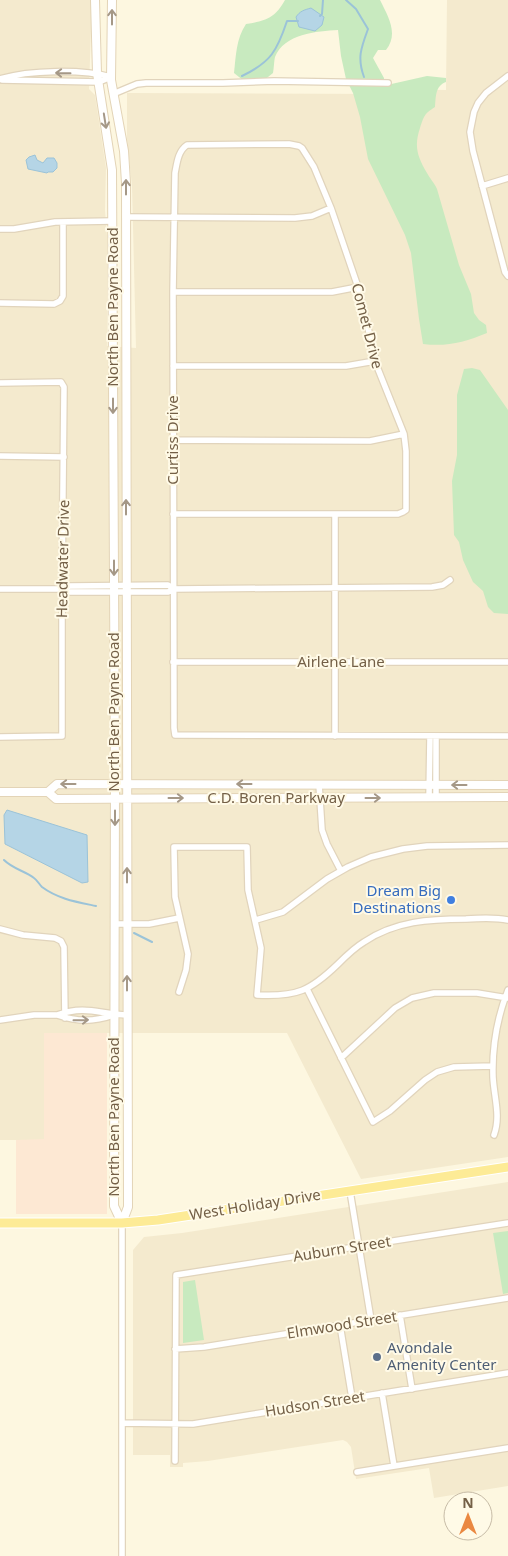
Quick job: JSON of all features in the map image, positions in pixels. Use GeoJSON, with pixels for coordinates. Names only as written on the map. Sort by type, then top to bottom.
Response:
{"type":"FeatureCollection","features":[{"type":"Feature","properties":{"kind":"main road","name":"West Holiday Drive"},"geometry":{"type":"LineString","coordinates":[[0,1223],[122,1223],[180,1217],[508,1166]]}},
{"type":"Feature","properties":{"kind":"street","name":"North Ben Payne Road"},"geometry":{"type":"LineString","coordinates":[[95,0],[97,73],[111,157],[113,222],[114,1206],[122,1223]]}},
{"type":"Feature","properties":{"kind":"street","name":"North Ben Payne Road"},"geometry":{"type":"LineString","coordinates":[[112,0],[111,78],[124,151],[126,217],[128,1207],[122,1223]]}},
{"type":"Feature","properties":{"kind":"street"},"geometry":{"type":"LineString","coordinates":[[0,80],[38,72],[97,73],[111,78]]}},
{"type":"Feature","properties":{"kind":"street"},"geometry":{"type":"LineString","coordinates":[[508,76],[486,93],[474,112],[470,140],[498,247],[505,272],[508,276]]}},
{"type":"Feature","properties":{"kind":"street"},"geometry":{"type":"LineString","coordinates":[[0,80],[98,82],[111,78]]}},
{"type":"Feature","properties":{"kind":"street"},"geometry":{"type":"LineString","coordinates":[[113,94],[137,84],[146,83],[274,81],[388,83]]}},
{"type":"Feature","properties":{"kind":"street","name":"Curtiss Drive"},"geometry":{"type":"LineString","coordinates":[[299,146],[289,144],[192,144],[184,146],[179,155],[175,173],[173,292],[174,728],[175,735],[334,736]]}},
{"type":"Feature","properties":{"kind":"street","name":"Comet Drive"},"geometry":{"type":"LineString","coordinates":[[299,146],[307,154],[314,167],[331,208],[358,286],[375,361],[404,434],[406,451],[407,505],[403,512],[335,514]]}},
{"type":"Feature","properties":{"kind":"street"},"geometry":{"type":"LineString","coordinates":[[482,186],[508,178]]}},
{"type":"Feature","properties":{"kind":"street"},"geometry":{"type":"LineString","coordinates":[[0,229],[14,229],[47,222],[113,222],[126,217],[295,218],[312,216],[331,208]]}},
{"type":"Feature","properties":{"kind":"street"},"geometry":{"type":"LineString","coordinates":[[0,303],[54,304],[60,301],[63,296],[63,222]]}},
{"type":"Feature","properties":{"kind":"street"},"geometry":{"type":"LineString","coordinates":[[173,292],[332,292],[358,286]]}},
{"type":"Feature","properties":{"kind":"street"},"geometry":{"type":"LineString","coordinates":[[173,366],[346,366],[375,361]]}},
{"type":"Feature","properties":{"kind":"street","name":"Headwater Drive"},"geometry":{"type":"LineString","coordinates":[[0,383],[61,382],[64,387],[62,736],[0,737]]}},
{"type":"Feature","properties":{"kind":"street"},"geometry":{"type":"LineString","coordinates":[[173,440],[370,441],[404,434]]}},
{"type":"Feature","properties":{"kind":"street"},"geometry":{"type":"LineString","coordinates":[[0,456],[64,457]]}},
{"type":"Feature","properties":{"kind":"street"},"geometry":{"type":"LineString","coordinates":[[173,514],[335,514],[334,736],[508,736]]}},
{"type":"Feature","properties":{"kind":"street"},"geometry":{"type":"LineString","coordinates":[[0,589],[62,588],[70,586],[168,592],[174,588],[432,587],[443,585],[450,580]]}},
{"type":"Feature","properties":{"kind":"street","name":"Airlene Lane"},"geometry":{"type":"LineString","coordinates":[[173,662],[508,662]]}},
{"type":"Feature","properties":{"kind":"street"},"geometry":{"type":"LineString","coordinates":[[433,736],[433,798]]}},
{"type":"Feature","properties":{"kind":"street","name":"C.D. Boren Parkway"},"geometry":{"type":"LineString","coordinates":[[48,792],[57,784],[508,785]]}},
{"type":"Feature","properties":{"kind":"street"},"geometry":{"type":"LineString","coordinates":[[319,784],[320,821],[323,835],[341,871]]}},
{"type":"Feature","properties":{"kind":"street","name":"C.D. Boren Parkway"},"geometry":{"type":"LineString","coordinates":[[0,792],[48,792],[56,799],[508,797]]}},
{"type":"Feature","properties":{"kind":"street"},"geometry":{"type":"LineString","coordinates":[[256,920],[283,912],[316,886],[370,857],[411,848],[508,845]]}},
{"type":"Feature","properties":{"kind":"street"},"geometry":{"type":"LineString","coordinates":[[179,992],[186,970],[188,954],[174,890],[174,847],[247,847],[248,890],[261,948],[257,995],[284,995],[307,989],[321,980],[359,945],[397,926],[434,919],[508,920]]}},
{"type":"Feature","properties":{"kind":"street"},"geometry":{"type":"LineString","coordinates":[[114,924],[149,924],[179,918]]}},
{"type":"Feature","properties":{"kind":"street"},"geometry":{"type":"LineString","coordinates":[[0,929],[23,935],[55,938],[61,941],[64,947],[65,1015]]}},
{"type":"Feature","properties":{"kind":"street"},"geometry":{"type":"LineString","coordinates":[[307,989],[373,1122],[395,1107],[421,1083],[437,1072],[454,1067],[493,1066]]}},
{"type":"Feature","properties":{"kind":"street"},"geometry":{"type":"LineString","coordinates":[[494,1134],[498,1123],[493,1066],[496,1033],[508,990]]}},
{"type":"Feature","properties":{"kind":"street"},"geometry":{"type":"LineString","coordinates":[[341,1058],[395,1008],[412,998],[434,993],[477,993],[507,999]]}},
{"type":"Feature","properties":{"kind":"street"},"geometry":{"type":"LineString","coordinates":[[65,1015],[72,1010],[97,1010],[127,1015]]}},
{"type":"Feature","properties":{"kind":"street"},"geometry":{"type":"LineString","coordinates":[[0,1020],[34,1015],[65,1015],[72,1020],[98,1020],[114,1014]]}},
{"type":"Feature","properties":{"kind":"street"},"geometry":{"type":"LineString","coordinates":[[114,1145],[128,1145]]}},
{"type":"Feature","properties":{"kind":"street"},"geometry":{"type":"LineString","coordinates":[[350,1191],[371,1320]]}},
{"type":"Feature","properties":{"kind":"street"},"geometry":{"type":"LineString","coordinates":[[122,1223],[122,1556]]}},
{"type":"Feature","properties":{"kind":"street","name":"Auburn Street"},"geometry":{"type":"LineString","coordinates":[[175,1349],[176,1275],[508,1223]]}},
{"type":"Feature","properties":{"kind":"street","name":"Elmwood Street"},"geometry":{"type":"LineString","coordinates":[[175,1349],[204,1347],[508,1298]]}},
{"type":"Feature","properties":{"kind":"street"},"geometry":{"type":"LineString","coordinates":[[400,1315],[412,1389]]}},
{"type":"Feature","properties":{"kind":"street"},"geometry":{"type":"LineString","coordinates":[[340,1324],[352,1398]]}},
{"type":"Feature","properties":{"kind":"street"},"geometry":{"type":"LineString","coordinates":[[175,1349],[175,1461]]}},
{"type":"Feature","properties":{"kind":"street","name":"Hudson Street"},"geometry":{"type":"LineString","coordinates":[[122,1424],[192,1424],[508,1373]]}},
{"type":"Feature","properties":{"kind":"street"},"geometry":{"type":"LineString","coordinates":[[382,1394],[394,1466]]}},
{"type":"Feature","properties":{"kind":"street"},"geometry":{"type":"LineString","coordinates":[[357,1472],[508,1448]]}},
{"type":"Feature","properties":{"kind":"shaded area"},"geometry":{"type":"Polygon","coordinates":[[[0,0],[92,0],[89,89],[95,95],[106,168],[107,346],[136,348],[132,186],[127,139],[127,93],[388,94],[389,89],[446,90],[447,0],[508,0],[508,1157],[361,1179],[287,1033],[44,1033],[44,1140],[0,1140],[0,0]]]}},
{"type":"Feature","properties":{"kind":"shaded area"},"geometry":{"type":"Polygon","coordinates":[[[44,1033],[107,1033],[107,1214],[16,1214],[16,1140],[44,1139],[44,1033]]]}},
{"type":"Feature","properties":{"kind":"shaded area"},"geometry":{"type":"Polygon","coordinates":[[[508,1182],[508,1486],[477,1491],[443,1491],[443,1497],[434,1498],[429,1468],[356,1479],[351,1447],[343,1440],[208,1461],[183,1463],[183,1467],[170,1467],[170,1455],[133,1455],[133,1250],[144,1237],[182,1233],[508,1182]]]}},
{"type":"Feature","properties":{"kind":"green space"},"geometry":{"type":"Polygon","coordinates":[[[285,0],[380,0],[389,19],[392,31],[392,38],[386,50],[378,50],[373,58],[384,78],[384,82],[387,85],[427,76],[446,78],[446,82],[438,89],[435,107],[426,114],[422,121],[417,146],[424,167],[437,189],[459,265],[471,294],[474,313],[486,325],[487,333],[456,343],[440,345],[423,344],[411,253],[405,235],[368,159],[360,117],[353,93],[346,79],[338,30],[302,35],[286,43],[279,49],[275,57],[273,73],[263,81],[244,81],[234,73],[238,42],[246,24],[259,22],[274,15],[285,0]]]}},
{"type":"Feature","properties":{"kind":"green space"},"geometry":{"type":"Polygon","coordinates":[[[464,369],[480,370],[508,410],[508,614],[494,613],[488,607],[483,591],[473,582],[463,560],[459,542],[454,535],[452,481],[457,455],[457,395],[464,369]]]}},
{"type":"Feature","properties":{"kind":"green space"},"geometry":{"type":"Polygon","coordinates":[[[508,1231],[508,1293],[503,1294],[493,1233],[508,1231]]]}},
{"type":"Feature","properties":{"kind":"green space"},"geometry":{"type":"Polygon","coordinates":[[[195,1280],[204,1340],[183,1343],[183,1282],[195,1280]]]}},
{"type":"Feature","properties":{"kind":"water"},"geometry":{"type":"Polygon","coordinates":[[[311,8],[324,17],[322,25],[315,31],[299,27],[296,17],[302,11],[311,8]]]}},
{"type":"Feature","properties":{"kind":"water"},"geometry":{"type":"Polygon","coordinates":[[[35,155],[37,160],[43,163],[47,158],[54,158],[57,168],[53,172],[47,173],[28,169],[26,160],[35,155]]]}},
{"type":"Feature","properties":{"kind":"water"},"geometry":{"type":"Polygon","coordinates":[[[7,810],[87,835],[88,882],[82,883],[5,844],[4,815],[7,810]]]}},
{"type":"Feature","properties":{"kind":"waterway"},"geometry":{"type":"LineString","coordinates":[[320,16],[322,14],[323,0]]}},
{"type":"Feature","properties":{"kind":"waterway"},"geometry":{"type":"LineString","coordinates":[[346,0],[356,9],[368,29],[360,58],[364,77]]}},
{"type":"Feature","properties":{"kind":"waterway"},"geometry":{"type":"LineString","coordinates":[[242,76],[260,66],[272,54],[287,21],[298,21]]}},
{"type":"Feature","properties":{"kind":"waterway"},"geometry":{"type":"LineString","coordinates":[[4,860],[36,880],[48,891],[68,900],[96,906]]}},
{"type":"Feature","properties":{"kind":"waterway"},"geometry":{"type":"LineString","coordinates":[[134,933],[152,942]]}},
{"type":"Feature","properties":{"kind":"place","name":"Dream Big Destinations"},"geometry":{"type":"Point","coordinates":[451,900]}},
{"type":"Feature","properties":{"kind":"place","name":"Avondale Amenity Center"},"geometry":{"type":"Point","coordinates":[377,1357]}}]}
